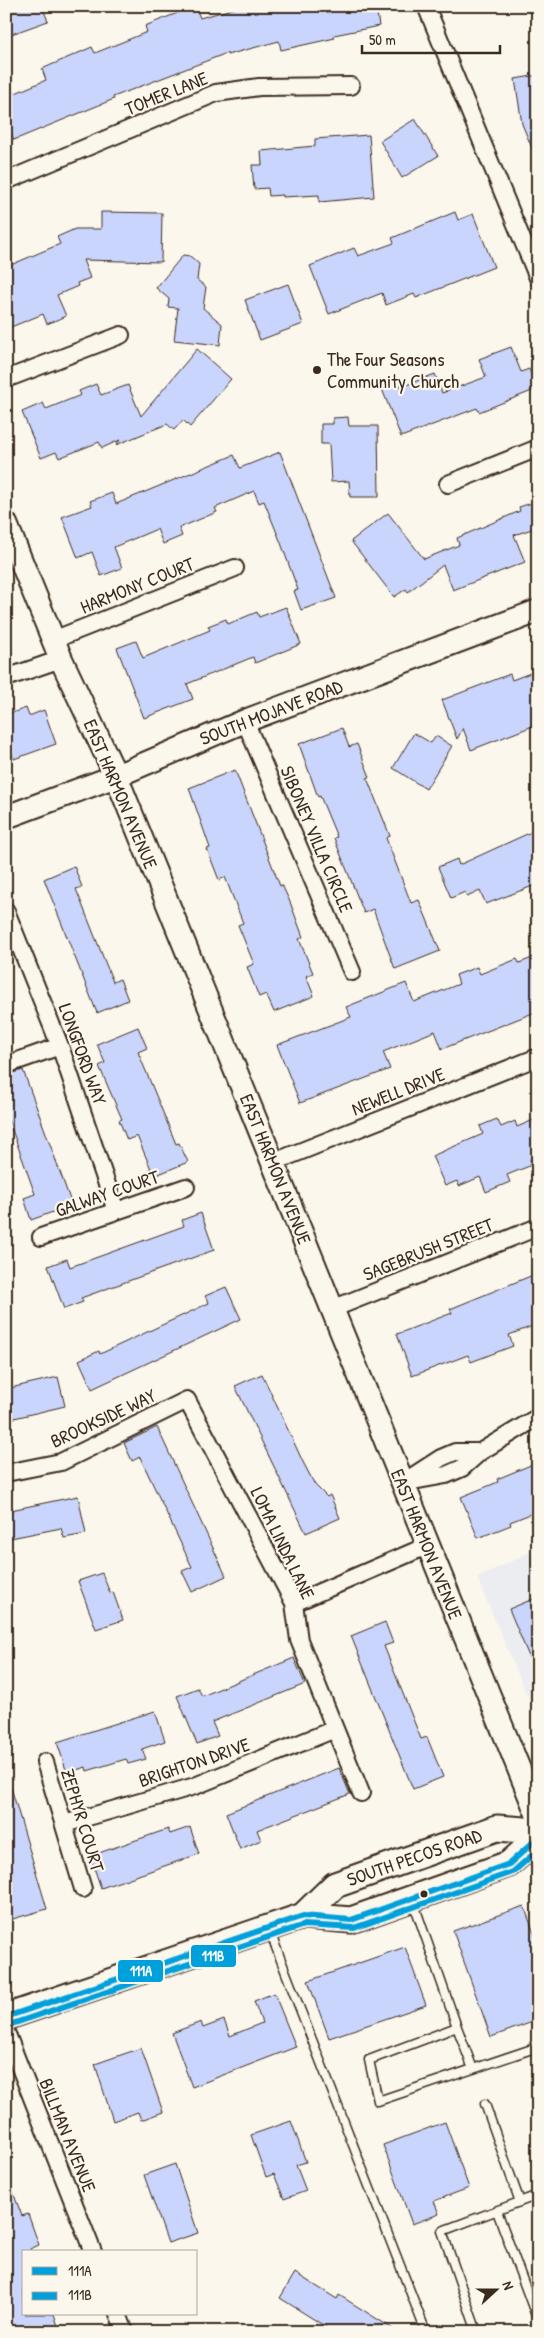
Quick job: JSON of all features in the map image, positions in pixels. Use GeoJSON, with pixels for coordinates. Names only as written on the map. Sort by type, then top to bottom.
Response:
{"type":"FeatureCollection","features":[{"type":"Feature","properties":{"kind":"main road","name":"EAST HARMON AVENUE"},"geometry":{"type":"LineString","coordinates":[[6,524],[57,649],[116,776],[538,1816]]}},
{"type":"Feature","properties":{"kind":"main road","name":"SOUTH MOJAVE ROAD"},"geometry":{"type":"LineString","coordinates":[[6,817],[116,776],[245,721],[538,611]]}},
{"type":"Feature","properties":{"kind":"main road","name":"SOUTH PECOS ROAD"},"geometry":{"type":"LineString","coordinates":[[303,1916],[335,1885],[497,1828],[538,1831]]}},
{"type":"Feature","properties":{"kind":"main road","name":"SOUTH PECOS ROAD"},"geometry":{"type":"LineString","coordinates":[[6,2017],[303,1916],[350,1920],[509,1864],[538,1838]]}},
{"type":"Feature","properties":{"kind":"street"},"geometry":{"type":"LineString","coordinates":[[426,6],[538,278]]}},
{"type":"Feature","properties":{"kind":"street","name":"TOMER LANE"},"geometry":{"type":"LineString","coordinates":[[6,181],[216,93],[258,87],[351,86]]}},
{"type":"Feature","properties":{"kind":"street"},"geometry":{"type":"LineString","coordinates":[[6,379],[121,335]]}},
{"type":"Feature","properties":{"kind":"street"},"geometry":{"type":"LineString","coordinates":[[448,484],[538,448]]}},
{"type":"Feature","properties":{"kind":"street","name":"HARMONY COURT"},"geometry":{"type":"LineString","coordinates":[[6,678],[57,649],[235,568]]}},
{"type":"Feature","properties":{"kind":"street","name":"SIBONEY VILLA CIRCLE"},"geometry":{"type":"LineString","coordinates":[[245,721],[352,972]]}},
{"type":"Feature","properties":{"kind":"street","name":"LONGFORD WAY"},"geometry":{"type":"LineString","coordinates":[[6,911],[60,1046],[116,1211]]}},
{"type":"Feature","properties":{"kind":"street"},"geometry":{"type":"LineString","coordinates":[[6,1065],[60,1046]]}},
{"type":"Feature","properties":{"kind":"street","name":"NEWELL DRIVE"},"geometry":{"type":"LineString","coordinates":[[274,1162],[538,1057]]}},
{"type":"Feature","properties":{"kind":"street","name":"GALWAY COURT"},"geometry":{"type":"LineString","coordinates":[[41,1237],[186,1188]]}},
{"type":"Feature","properties":{"kind":"street","name":"SAGEBRUSH STREET"},"geometry":{"type":"LineString","coordinates":[[332,1310],[538,1227]]}},
{"type":"Feature","properties":{"kind":"street","name":"BROOKSIDE WAY"},"geometry":{"type":"LineString","coordinates":[[6,1473],[61,1462],[187,1400]]}},
{"type":"Feature","properties":{"kind":"street","name":"LOMA LINDA LANE"},"geometry":{"type":"LineString","coordinates":[[187,1400],[294,1603],[300,1640],[361,1793]]}},
{"type":"Feature","properties":{"kind":"street"},"geometry":{"type":"LineString","coordinates":[[402,1483],[441,1458],[456,1452],[480,1452],[538,1417]]}},
{"type":"Feature","properties":{"kind":"street"},"geometry":{"type":"LineString","coordinates":[[294,1603],[429,1545]]}},
{"type":"Feature","properties":{"kind":"street","name":"BRIGHTON DRIVE"},"geometry":{"type":"LineString","coordinates":[[64,1824],[195,1786],[335,1729]]}},
{"type":"Feature","properties":{"kind":"street","name":"ZEPHYR COURT"},"geometry":{"type":"LineString","coordinates":[[46,1762],[83,1889]]}},
{"type":"Feature","properties":{"kind":"street","name":"BILLMAN AVENUE"},"geometry":{"type":"LineString","coordinates":[[6,2032],[92,2250]]}},
{"type":"Feature","properties":{"kind":"street"},"geometry":{"type":"LineString","coordinates":[[119,2316],[124,2332]]}},
{"type":"Feature","properties":{"kind":"lane"},"geometry":{"type":"LineString","coordinates":[[412,1899],[473,2069]]}},
{"type":"Feature","properties":{"kind":"lane"},"geometry":{"type":"LineString","coordinates":[[268,1928],[426,2332]]}},
{"type":"Feature","properties":{"kind":"lane"},"geometry":{"type":"LineString","coordinates":[[457,2027],[369,2060],[378,2101],[538,2047]]}},
{"type":"Feature","properties":{"kind":"lane"},"geometry":{"type":"LineString","coordinates":[[485,2104],[520,2202]]}},
{"type":"Feature","properties":{"kind":"lane"},"geometry":{"type":"LineString","coordinates":[[477,2332],[442,2231],[538,2195]]}},
{"type":"Feature","properties":{"kind":"lane"},"geometry":{"type":"LineString","coordinates":[[497,2211],[538,2321]]}},
{"type":"Feature","properties":{"kind":"shaded area"},"geometry":{"type":"Polygon","coordinates":[[[538,1548],[538,1721],[477,1578],[538,1548]]]}},
{"type":"Feature","properties":{"kind":"building"},"geometry":{"type":"Polygon","coordinates":[[[6,6],[42,6],[48,21],[6,36],[6,6]]]}},
{"type":"Feature","properties":{"kind":"building"},"geometry":{"type":"Polygon","coordinates":[[[195,6],[200,18],[242,6],[376,6],[379,26],[334,35],[335,38],[281,50],[279,41],[227,55],[227,53],[113,97],[114,99],[14,140],[6,121],[6,97],[46,80],[42,69],[92,47],[95,53],[147,32],[145,26],[195,6]]]}},
{"type":"Feature","properties":{"kind":"building"},"geometry":{"type":"Polygon","coordinates":[[[538,75],[537,160],[522,124],[515,79],[538,75]]]}},
{"type":"Feature","properties":{"kind":"building"},"geometry":{"type":"Polygon","coordinates":[[[415,119],[438,156],[402,178],[380,141],[415,119]]]}},
{"type":"Feature","properties":{"kind":"building"},"geometry":{"type":"Polygon","coordinates":[[[369,135],[374,197],[319,202],[319,195],[269,196],[268,188],[254,189],[252,165],[262,165],[261,151],[315,146],[315,139],[369,135]]]}},
{"type":"Feature","properties":{"kind":"building"},"geometry":{"type":"Polygon","coordinates":[[[101,212],[162,213],[161,262],[83,260],[90,278],[77,283],[78,286],[57,295],[66,316],[47,324],[43,314],[6,329],[6,267],[60,244],[57,237],[75,229],[101,229],[101,212]]]}},
{"type":"Feature","properties":{"kind":"building"},"geometry":{"type":"Polygon","coordinates":[[[455,212],[458,220],[473,214],[494,267],[416,298],[414,294],[386,305],[382,293],[329,314],[310,266],[354,248],[358,256],[394,243],[392,238],[455,212]]]}},
{"type":"Feature","properties":{"kind":"building"},"geometry":{"type":"Polygon","coordinates":[[[183,255],[190,256],[199,264],[197,280],[206,287],[203,308],[222,324],[220,345],[174,340],[178,308],[168,307],[169,299],[156,288],[183,255]]]}},
{"type":"Feature","properties":{"kind":"building"},"geometry":{"type":"Polygon","coordinates":[[[288,284],[303,324],[260,340],[245,300],[288,284]]]}},
{"type":"Feature","properties":{"kind":"building"},"geometry":{"type":"Polygon","coordinates":[[[511,347],[521,372],[529,369],[537,389],[479,412],[477,408],[401,437],[380,384],[398,377],[401,387],[435,374],[442,393],[486,377],[479,359],[511,347]]]}},
{"type":"Feature","properties":{"kind":"building"},"geometry":{"type":"Polygon","coordinates":[[[197,349],[231,379],[190,427],[183,420],[174,430],[167,424],[116,445],[120,440],[102,448],[99,442],[59,458],[56,452],[41,458],[22,412],[43,403],[46,409],[81,395],[79,391],[96,384],[101,395],[128,385],[141,416],[197,349]]]}},
{"type":"Feature","properties":{"kind":"building"},"geometry":{"type":"Polygon","coordinates":[[[348,417],[349,426],[378,426],[379,497],[350,497],[349,481],[331,482],[329,444],[321,444],[321,424],[333,424],[333,418],[348,417]]]}},
{"type":"Feature","properties":{"kind":"building"},"geometry":{"type":"Polygon","coordinates":[[[280,452],[336,598],[301,610],[294,591],[298,590],[281,543],[264,501],[259,503],[254,491],[215,508],[217,512],[179,528],[182,536],[163,544],[157,529],[114,547],[122,568],[101,576],[92,552],[78,558],[62,517],[92,506],[90,501],[112,493],[116,504],[234,455],[240,468],[280,452]]]}},
{"type":"Feature","properties":{"kind":"building"},"geometry":{"type":"Polygon","coordinates":[[[538,501],[538,527],[514,535],[525,562],[453,590],[443,565],[408,592],[406,589],[394,597],[351,541],[388,513],[424,559],[459,545],[457,538],[520,511],[519,507],[538,501]]]}},
{"type":"Feature","properties":{"kind":"building"},"geometry":{"type":"Polygon","coordinates":[[[286,607],[301,644],[255,663],[253,657],[187,684],[193,699],[144,718],[117,648],[136,641],[143,658],[210,630],[208,626],[226,619],[228,624],[257,612],[259,617],[286,607]]]}},
{"type":"Feature","properties":{"kind":"building"},"geometry":{"type":"Polygon","coordinates":[[[538,670],[538,724],[471,750],[463,728],[457,739],[442,700],[510,674],[512,680],[538,670]]]}},
{"type":"Feature","properties":{"kind":"building"},"geometry":{"type":"Polygon","coordinates":[[[26,708],[29,716],[44,710],[56,744],[14,759],[6,738],[6,715],[26,708]]]}},
{"type":"Feature","properties":{"kind":"building"},"geometry":{"type":"Polygon","coordinates":[[[342,728],[349,747],[357,744],[370,777],[367,778],[390,836],[386,838],[411,903],[419,900],[440,951],[395,969],[373,909],[364,913],[334,838],[337,837],[320,796],[318,797],[299,744],[342,728]]]}},
{"type":"Feature","properties":{"kind":"building"},"geometry":{"type":"Polygon","coordinates":[[[414,733],[431,743],[436,736],[452,746],[426,789],[393,768],[414,733]]]}},
{"type":"Feature","properties":{"kind":"building"},"geometry":{"type":"Polygon","coordinates":[[[235,770],[280,886],[282,885],[290,902],[303,937],[299,939],[313,973],[306,976],[314,996],[274,1012],[266,994],[259,997],[247,967],[254,964],[238,925],[243,923],[225,877],[219,880],[207,849],[210,848],[189,788],[235,770]]]}},
{"type":"Feature","properties":{"kind":"building"},"geometry":{"type":"Polygon","coordinates":[[[538,829],[538,884],[486,904],[480,891],[467,897],[465,892],[451,898],[438,867],[457,859],[459,865],[538,829]]]}},
{"type":"Feature","properties":{"kind":"building"},"geometry":{"type":"Polygon","coordinates":[[[74,866],[82,887],[76,889],[113,982],[120,979],[128,1000],[97,1013],[44,879],[74,866]]]}},
{"type":"Feature","properties":{"kind":"building"},"geometry":{"type":"Polygon","coordinates":[[[538,956],[538,1011],[442,1049],[435,1031],[383,1052],[390,1069],[300,1103],[277,1045],[351,1017],[346,1007],[406,983],[414,1002],[459,984],[456,975],[477,967],[480,974],[517,959],[519,963],[538,956]]]}},
{"type":"Feature","properties":{"kind":"building"},"geometry":{"type":"Polygon","coordinates":[[[138,1027],[147,1048],[138,1052],[176,1144],[179,1143],[188,1162],[154,1176],[137,1136],[127,1140],[119,1120],[122,1119],[99,1066],[105,1063],[97,1044],[138,1027]]]}},
{"type":"Feature","properties":{"kind":"building"},"geometry":{"type":"Polygon","coordinates":[[[23,1070],[72,1205],[31,1220],[24,1198],[35,1194],[6,1113],[6,1075],[23,1070]]]}},
{"type":"Feature","properties":{"kind":"building"},"geometry":{"type":"Polygon","coordinates":[[[538,1118],[538,1156],[530,1159],[532,1165],[507,1175],[510,1182],[486,1192],[480,1177],[459,1186],[457,1181],[445,1186],[432,1156],[483,1134],[480,1126],[497,1119],[501,1127],[515,1121],[517,1127],[538,1118]]]}},
{"type":"Feature","properties":{"kind":"building"},"geometry":{"type":"Polygon","coordinates":[[[201,1213],[214,1250],[81,1298],[83,1302],[64,1309],[48,1266],[67,1259],[70,1267],[184,1226],[182,1220],[201,1213]]]}},
{"type":"Feature","properties":{"kind":"building"},"geometry":{"type":"Polygon","coordinates":[[[538,1273],[538,1324],[509,1335],[513,1346],[471,1362],[468,1355],[412,1376],[397,1334],[452,1313],[450,1309],[538,1273]]]}},
{"type":"Feature","properties":{"kind":"building"},"geometry":{"type":"Polygon","coordinates":[[[226,1287],[241,1319],[92,1389],[79,1360],[99,1351],[100,1354],[209,1303],[205,1296],[226,1287]]]}},
{"type":"Feature","properties":{"kind":"building"},"geometry":{"type":"Polygon","coordinates":[[[262,1374],[315,1485],[327,1497],[330,1495],[340,1518],[306,1533],[235,1386],[262,1374]]]}},
{"type":"Feature","properties":{"kind":"building"},"geometry":{"type":"Polygon","coordinates":[[[58,1377],[65,1406],[6,1420],[6,1389],[58,1377]]]}},
{"type":"Feature","properties":{"kind":"building"},"geometry":{"type":"Polygon","coordinates":[[[157,1427],[226,1576],[192,1592],[182,1571],[192,1567],[140,1457],[132,1461],[124,1443],[157,1427]]]}},
{"type":"Feature","properties":{"kind":"building"},"geometry":{"type":"Polygon","coordinates":[[[538,1462],[538,1511],[510,1522],[511,1525],[478,1538],[461,1497],[498,1482],[497,1479],[538,1462]]]}},
{"type":"Feature","properties":{"kind":"building"},"geometry":{"type":"Polygon","coordinates":[[[78,1496],[86,1534],[64,1538],[61,1528],[6,1539],[6,1511],[78,1496]]]}},
{"type":"Feature","properties":{"kind":"building"},"geometry":{"type":"Polygon","coordinates":[[[102,1573],[110,1593],[113,1592],[123,1620],[96,1629],[78,1581],[102,1573]]]}},
{"type":"Feature","properties":{"kind":"building"},"geometry":{"type":"Polygon","coordinates":[[[538,1597],[538,1678],[509,1609],[538,1597]]]}},
{"type":"Feature","properties":{"kind":"building"},"geometry":{"type":"Polygon","coordinates":[[[385,1622],[393,1643],[384,1646],[421,1739],[427,1737],[443,1777],[413,1789],[351,1636],[385,1622]]]}},
{"type":"Feature","properties":{"kind":"building"},"geometry":{"type":"Polygon","coordinates":[[[294,1658],[305,1684],[212,1722],[218,1736],[197,1744],[177,1696],[198,1688],[202,1696],[294,1658]]]}},
{"type":"Feature","properties":{"kind":"building"},"geometry":{"type":"Polygon","coordinates":[[[155,1711],[165,1741],[142,1749],[146,1759],[128,1764],[126,1759],[87,1771],[86,1767],[67,1773],[57,1742],[155,1711]]]}},
{"type":"Feature","properties":{"kind":"building"},"geometry":{"type":"Polygon","coordinates":[[[339,1768],[350,1794],[257,1830],[261,1840],[240,1849],[226,1813],[339,1768]]]}},
{"type":"Feature","properties":{"kind":"building"},"geometry":{"type":"Polygon","coordinates":[[[10,1784],[47,1909],[9,1920],[6,1909],[6,1897],[12,1895],[6,1874],[6,1785],[10,1784]]]}},
{"type":"Feature","properties":{"kind":"building"},"geometry":{"type":"Polygon","coordinates":[[[190,1827],[199,1854],[101,1888],[90,1856],[168,1829],[170,1834],[190,1827]]]}},
{"type":"Feature","properties":{"kind":"building"},"geometry":{"type":"Polygon","coordinates":[[[524,1906],[538,1944],[538,2020],[491,2037],[453,1931],[524,1906]]]}},
{"type":"Feature","properties":{"kind":"building"},"geometry":{"type":"Polygon","coordinates":[[[405,1947],[426,2005],[329,2038],[308,1981],[405,1947]]]}},
{"type":"Feature","properties":{"kind":"building"},"geometry":{"type":"Polygon","coordinates":[[[274,1993],[296,2047],[192,2087],[172,2033],[201,2022],[203,2028],[224,2020],[230,2036],[262,2023],[254,2001],[274,1993]]]}},
{"type":"Feature","properties":{"kind":"building"},"geometry":{"type":"Polygon","coordinates":[[[141,2048],[163,2112],[141,2120],[138,2112],[113,2121],[95,2064],[141,2048]]]}},
{"type":"Feature","properties":{"kind":"building"},"geometry":{"type":"Polygon","coordinates":[[[291,2121],[306,2162],[296,2165],[306,2191],[284,2199],[274,2174],[266,2177],[251,2135],[291,2121]]]}},
{"type":"Feature","properties":{"kind":"building"},"geometry":{"type":"Polygon","coordinates":[[[445,2122],[469,2188],[434,2201],[439,2214],[412,2224],[383,2145],[445,2122]]]}},
{"type":"Feature","properties":{"kind":"building"},"geometry":{"type":"Polygon","coordinates":[[[175,2164],[198,2233],[168,2243],[144,2175],[175,2164]]]}},
{"type":"Feature","properties":{"kind":"building"},"geometry":{"type":"Polygon","coordinates":[[[6,2179],[8,2179],[22,2216],[28,2214],[39,2245],[30,2250],[22,2250],[22,2316],[55,2316],[60,2332],[13,2332],[10,2322],[6,2323],[6,2179]]]}},
{"type":"Feature","properties":{"kind":"building"},"geometry":{"type":"Polygon","coordinates":[[[295,2273],[337,2299],[339,2295],[398,2332],[334,2332],[280,2298],[295,2273]]]}},
{"type":"Feature","properties":{"kind":"transit line","name":"111A"},"geometry":{"type":"LineString","coordinates":[[6,2017],[303,1916],[351,1920],[509,1864],[538,1838]]}},
{"type":"Feature","properties":{"kind":"transit line","name":"111B"},"geometry":{"type":"LineString","coordinates":[[9,2025],[304,1925],[354,1928],[513,1872],[538,1850]]}},
{"type":"Feature","properties":{"kind":"place","name":"The Four Seasons Community Church"},"geometry":{"type":"Point","coordinates":[317,370]}}]}
